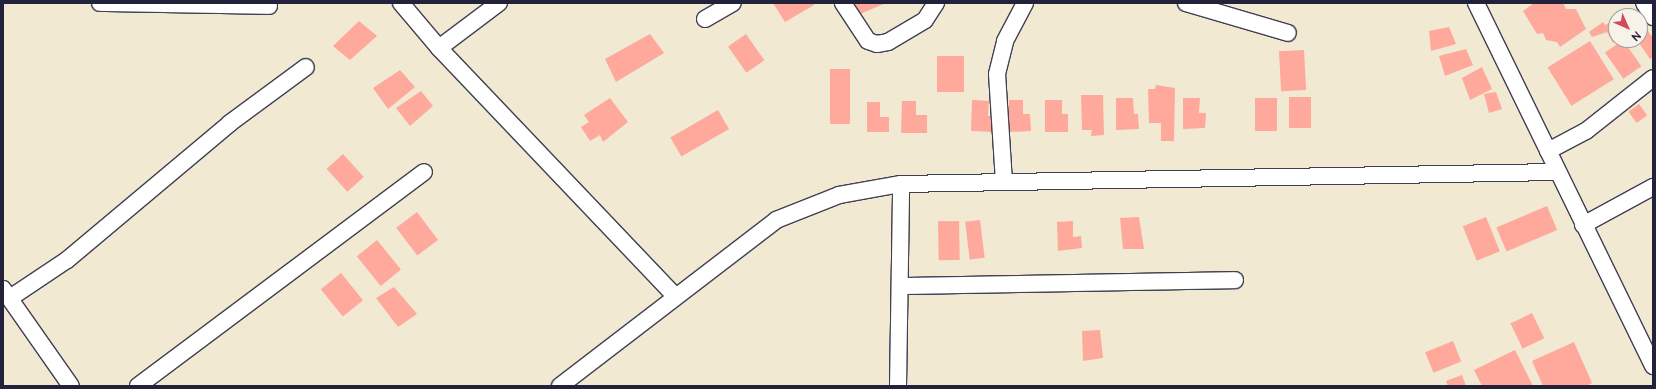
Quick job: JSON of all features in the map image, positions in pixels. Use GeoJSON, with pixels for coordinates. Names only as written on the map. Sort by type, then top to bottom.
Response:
{"type":"FeatureCollection","features":[{"type":"Feature","properties":{"kind":"street"},"geometry":{"type":"LineString","coordinates":[[100,3],[269,6]]}},
{"type":"Feature","properties":{"kind":"street"},"geometry":{"type":"LineString","coordinates":[[401,3],[439,48],[676,296]]}},
{"type":"Feature","properties":{"kind":"street"},"geometry":{"type":"LineString","coordinates":[[439,48],[499,3]]}},
{"type":"Feature","properties":{"kind":"street"},"geometry":{"type":"LineString","coordinates":[[705,19],[733,3]]}},
{"type":"Feature","properties":{"kind":"street"},"geometry":{"type":"LineString","coordinates":[[843,3],[868,41],[877,44],[888,42],[925,20],[936,3]]}},
{"type":"Feature","properties":{"kind":"street"},"geometry":{"type":"LineString","coordinates":[[1004,182],[997,74],[1005,41],[1025,3]]}},
{"type":"Feature","properties":{"kind":"street"},"geometry":{"type":"LineString","coordinates":[[1186,3],[1288,32]]}},
{"type":"Feature","properties":{"kind":"street"},"geometry":{"type":"LineString","coordinates":[[1476,3],[1548,150],[1557,172],[1653,366]]}},
{"type":"Feature","properties":{"kind":"street"},"geometry":{"type":"LineString","coordinates":[[1644,3],[1653,17]]}},
{"type":"Feature","properties":{"kind":"street"},"geometry":{"type":"LineString","coordinates":[[71,386],[7,293],[67,260],[230,123],[306,68]]}},
{"type":"Feature","properties":{"kind":"street"},"geometry":{"type":"LineString","coordinates":[[1548,150],[1586,131],[1653,78]]}},
{"type":"Feature","properties":{"kind":"street"},"geometry":{"type":"LineString","coordinates":[[138,386],[424,172]]}},
{"type":"Feature","properties":{"kind":"street"},"geometry":{"type":"LineString","coordinates":[[560,386],[776,220],[839,195],[901,184],[1557,172]]}},
{"type":"Feature","properties":{"kind":"street"},"geometry":{"type":"LineString","coordinates":[[898,386],[901,184]]}},
{"type":"Feature","properties":{"kind":"street"},"geometry":{"type":"LineString","coordinates":[[1583,225],[1653,186]]}},
{"type":"Feature","properties":{"kind":"street"},"geometry":{"type":"LineString","coordinates":[[900,286],[1235,280]]}},
{"type":"Feature","properties":{"kind":"building"},"geometry":{"type":"Polygon","coordinates":[[[773,3],[813,3],[814,5],[785,22],[773,3]]]}},
{"type":"Feature","properties":{"kind":"building"},"geometry":{"type":"Polygon","coordinates":[[[855,3],[886,3],[860,14],[855,3]]]}},
{"type":"Feature","properties":{"kind":"building"},"geometry":{"type":"Polygon","coordinates":[[[1534,3],[1563,3],[1566,9],[1576,9],[1586,29],[1560,47],[1557,42],[1546,40],[1543,33],[1537,34],[1523,11],[1534,3]]]}},
{"type":"Feature","properties":{"kind":"building"},"geometry":{"type":"Polygon","coordinates":[[[359,21],[377,36],[350,60],[333,46],[359,21]]]}},
{"type":"Feature","properties":{"kind":"building"},"geometry":{"type":"Polygon","coordinates":[[[1603,22],[1605,25],[1608,24],[1608,34],[1607,32],[1592,37],[1589,32],[1603,22]]]}},
{"type":"Feature","properties":{"kind":"building"},"geometry":{"type":"Polygon","coordinates":[[[1449,27],[1456,44],[1431,51],[1429,31],[1449,27]]]}},
{"type":"Feature","properties":{"kind":"building"},"geometry":{"type":"Polygon","coordinates":[[[1648,31],[1653,38],[1653,58],[1650,59],[1642,48],[1648,48],[1648,31]]]}},
{"type":"Feature","properties":{"kind":"building"},"geometry":{"type":"Polygon","coordinates":[[[650,34],[664,53],[616,82],[605,59],[650,34]]]}},
{"type":"Feature","properties":{"kind":"building"},"geometry":{"type":"Polygon","coordinates":[[[746,34],[764,60],[746,73],[728,47],[746,34]]]}},
{"type":"Feature","properties":{"kind":"building"},"geometry":{"type":"Polygon","coordinates":[[[1590,41],[1614,79],[1571,106],[1548,67],[1590,41]]]}},
{"type":"Feature","properties":{"kind":"building"},"geometry":{"type":"Polygon","coordinates":[[[1612,48],[1629,48],[1641,66],[1623,79],[1605,53],[1612,48]]]}},
{"type":"Feature","properties":{"kind":"building"},"geometry":{"type":"Polygon","coordinates":[[[1466,49],[1473,65],[1445,76],[1439,56],[1466,49]]]}},
{"type":"Feature","properties":{"kind":"building"},"geometry":{"type":"Polygon","coordinates":[[[1304,50],[1306,90],[1281,91],[1279,51],[1304,50]]]}},
{"type":"Feature","properties":{"kind":"building"},"geometry":{"type":"Polygon","coordinates":[[[937,56],[964,56],[964,92],[937,92],[937,56]]]}},
{"type":"Feature","properties":{"kind":"building"},"geometry":{"type":"Polygon","coordinates":[[[1482,67],[1492,89],[1470,100],[1462,78],[1482,67]]]}},
{"type":"Feature","properties":{"kind":"building"},"geometry":{"type":"Polygon","coordinates":[[[830,69],[850,69],[850,124],[830,124],[830,69]]]}},
{"type":"Feature","properties":{"kind":"building"},"geometry":{"type":"Polygon","coordinates":[[[400,70],[415,87],[388,109],[373,88],[400,70]]]}},
{"type":"Feature","properties":{"kind":"building"},"geometry":{"type":"Polygon","coordinates":[[[1156,85],[1175,88],[1174,141],[1161,141],[1161,123],[1149,123],[1148,89],[1155,89],[1156,85]]]}},
{"type":"Feature","properties":{"kind":"building"},"geometry":{"type":"Polygon","coordinates":[[[421,91],[433,106],[410,126],[396,108],[421,91]]]}},
{"type":"Feature","properties":{"kind":"building"},"geometry":{"type":"Polygon","coordinates":[[[1496,92],[1502,109],[1489,113],[1484,94],[1496,92]]]}},
{"type":"Feature","properties":{"kind":"building"},"geometry":{"type":"Polygon","coordinates":[[[1081,95],[1103,95],[1104,135],[1091,136],[1092,130],[1082,130],[1081,95]]]}},
{"type":"Feature","properties":{"kind":"building"},"geometry":{"type":"Polygon","coordinates":[[[1289,97],[1311,97],[1311,128],[1289,128],[1289,97]]]}},
{"type":"Feature","properties":{"kind":"building"},"geometry":{"type":"Polygon","coordinates":[[[610,98],[628,122],[603,142],[600,135],[590,141],[581,127],[589,122],[584,115],[610,98]]]}},
{"type":"Feature","properties":{"kind":"building"},"geometry":{"type":"Polygon","coordinates":[[[1116,98],[1133,98],[1134,114],[1138,114],[1139,129],[1116,130],[1116,98]]]}},
{"type":"Feature","properties":{"kind":"building"},"geometry":{"type":"Polygon","coordinates":[[[1183,98],[1200,98],[1199,113],[1206,113],[1205,128],[1183,129],[1183,98]]]}},
{"type":"Feature","properties":{"kind":"building"},"geometry":{"type":"Polygon","coordinates":[[[1255,98],[1277,98],[1277,131],[1255,131],[1255,98]]]}},
{"type":"Feature","properties":{"kind":"building"},"geometry":{"type":"Polygon","coordinates":[[[972,100],[989,101],[988,116],[996,116],[995,132],[971,131],[972,100]]]}},
{"type":"Feature","properties":{"kind":"building"},"geometry":{"type":"Polygon","coordinates":[[[1009,100],[1023,100],[1023,114],[1030,114],[1031,131],[1009,132],[1009,100]]]}},
{"type":"Feature","properties":{"kind":"building"},"geometry":{"type":"Polygon","coordinates":[[[1045,100],[1062,100],[1062,114],[1068,114],[1068,132],[1045,132],[1045,100]]]}},
{"type":"Feature","properties":{"kind":"building"},"geometry":{"type":"Polygon","coordinates":[[[902,101],[916,101],[916,115],[927,115],[927,133],[901,133],[902,101]]]}},
{"type":"Feature","properties":{"kind":"building"},"geometry":{"type":"Polygon","coordinates":[[[867,102],[880,102],[880,117],[889,117],[889,132],[867,132],[867,102]]]}},
{"type":"Feature","properties":{"kind":"building"},"geometry":{"type":"Polygon","coordinates":[[[1639,104],[1647,115],[1637,123],[1628,112],[1639,104]]]}},
{"type":"Feature","properties":{"kind":"building"},"geometry":{"type":"Polygon","coordinates":[[[718,110],[729,129],[681,157],[670,138],[718,110]]]}},
{"type":"Feature","properties":{"kind":"building"},"geometry":{"type":"Polygon","coordinates":[[[343,154],[364,177],[347,192],[327,169],[343,154]]]}},
{"type":"Feature","properties":{"kind":"building"},"geometry":{"type":"Polygon","coordinates":[[[1547,206],[1557,230],[1507,251],[1496,227],[1547,206]]]}},
{"type":"Feature","properties":{"kind":"building"},"geometry":{"type":"Polygon","coordinates":[[[417,212],[438,240],[417,256],[396,228],[417,212]]]}},
{"type":"Feature","properties":{"kind":"building"},"geometry":{"type":"Polygon","coordinates":[[[1139,217],[1144,249],[1123,249],[1120,218],[1139,217]]]}},
{"type":"Feature","properties":{"kind":"building"},"geometry":{"type":"Polygon","coordinates":[[[1486,217],[1500,251],[1477,261],[1463,226],[1486,217]]]}},
{"type":"Feature","properties":{"kind":"building"},"geometry":{"type":"Polygon","coordinates":[[[980,220],[985,258],[970,260],[965,222],[980,220]]]}},
{"type":"Feature","properties":{"kind":"building"},"geometry":{"type":"Polygon","coordinates":[[[938,221],[959,221],[960,260],[939,260],[938,221]]]}},
{"type":"Feature","properties":{"kind":"building"},"geometry":{"type":"Polygon","coordinates":[[[1073,221],[1073,237],[1081,236],[1082,248],[1058,251],[1057,222],[1073,221]]]}},
{"type":"Feature","properties":{"kind":"building"},"geometry":{"type":"Polygon","coordinates":[[[377,240],[401,270],[381,286],[357,256],[377,240]]]}},
{"type":"Feature","properties":{"kind":"building"},"geometry":{"type":"Polygon","coordinates":[[[341,273],[363,300],[343,317],[321,289],[341,273]]]}},
{"type":"Feature","properties":{"kind":"building"},"geometry":{"type":"Polygon","coordinates":[[[394,287],[417,314],[398,327],[376,298],[394,287]]]}},
{"type":"Feature","properties":{"kind":"building"},"geometry":{"type":"Polygon","coordinates":[[[1532,313],[1544,338],[1523,349],[1510,324],[1532,313]]]}},
{"type":"Feature","properties":{"kind":"building"},"geometry":{"type":"Polygon","coordinates":[[[1100,330],[1103,358],[1083,361],[1082,331],[1100,330]]]}},
{"type":"Feature","properties":{"kind":"building"},"geometry":{"type":"Polygon","coordinates":[[[1453,341],[1461,361],[1433,373],[1425,352],[1453,341]]]}},
{"type":"Feature","properties":{"kind":"building"},"geometry":{"type":"Polygon","coordinates":[[[1574,342],[1592,383],[1586,386],[1543,386],[1532,361],[1574,342]]]}},
{"type":"Feature","properties":{"kind":"building"},"geometry":{"type":"Polygon","coordinates":[[[1515,350],[1533,386],[1482,386],[1474,370],[1515,350]]]}},
{"type":"Feature","properties":{"kind":"building"},"geometry":{"type":"Polygon","coordinates":[[[1462,375],[1466,386],[1448,386],[1446,381],[1462,375]]]}}]}
